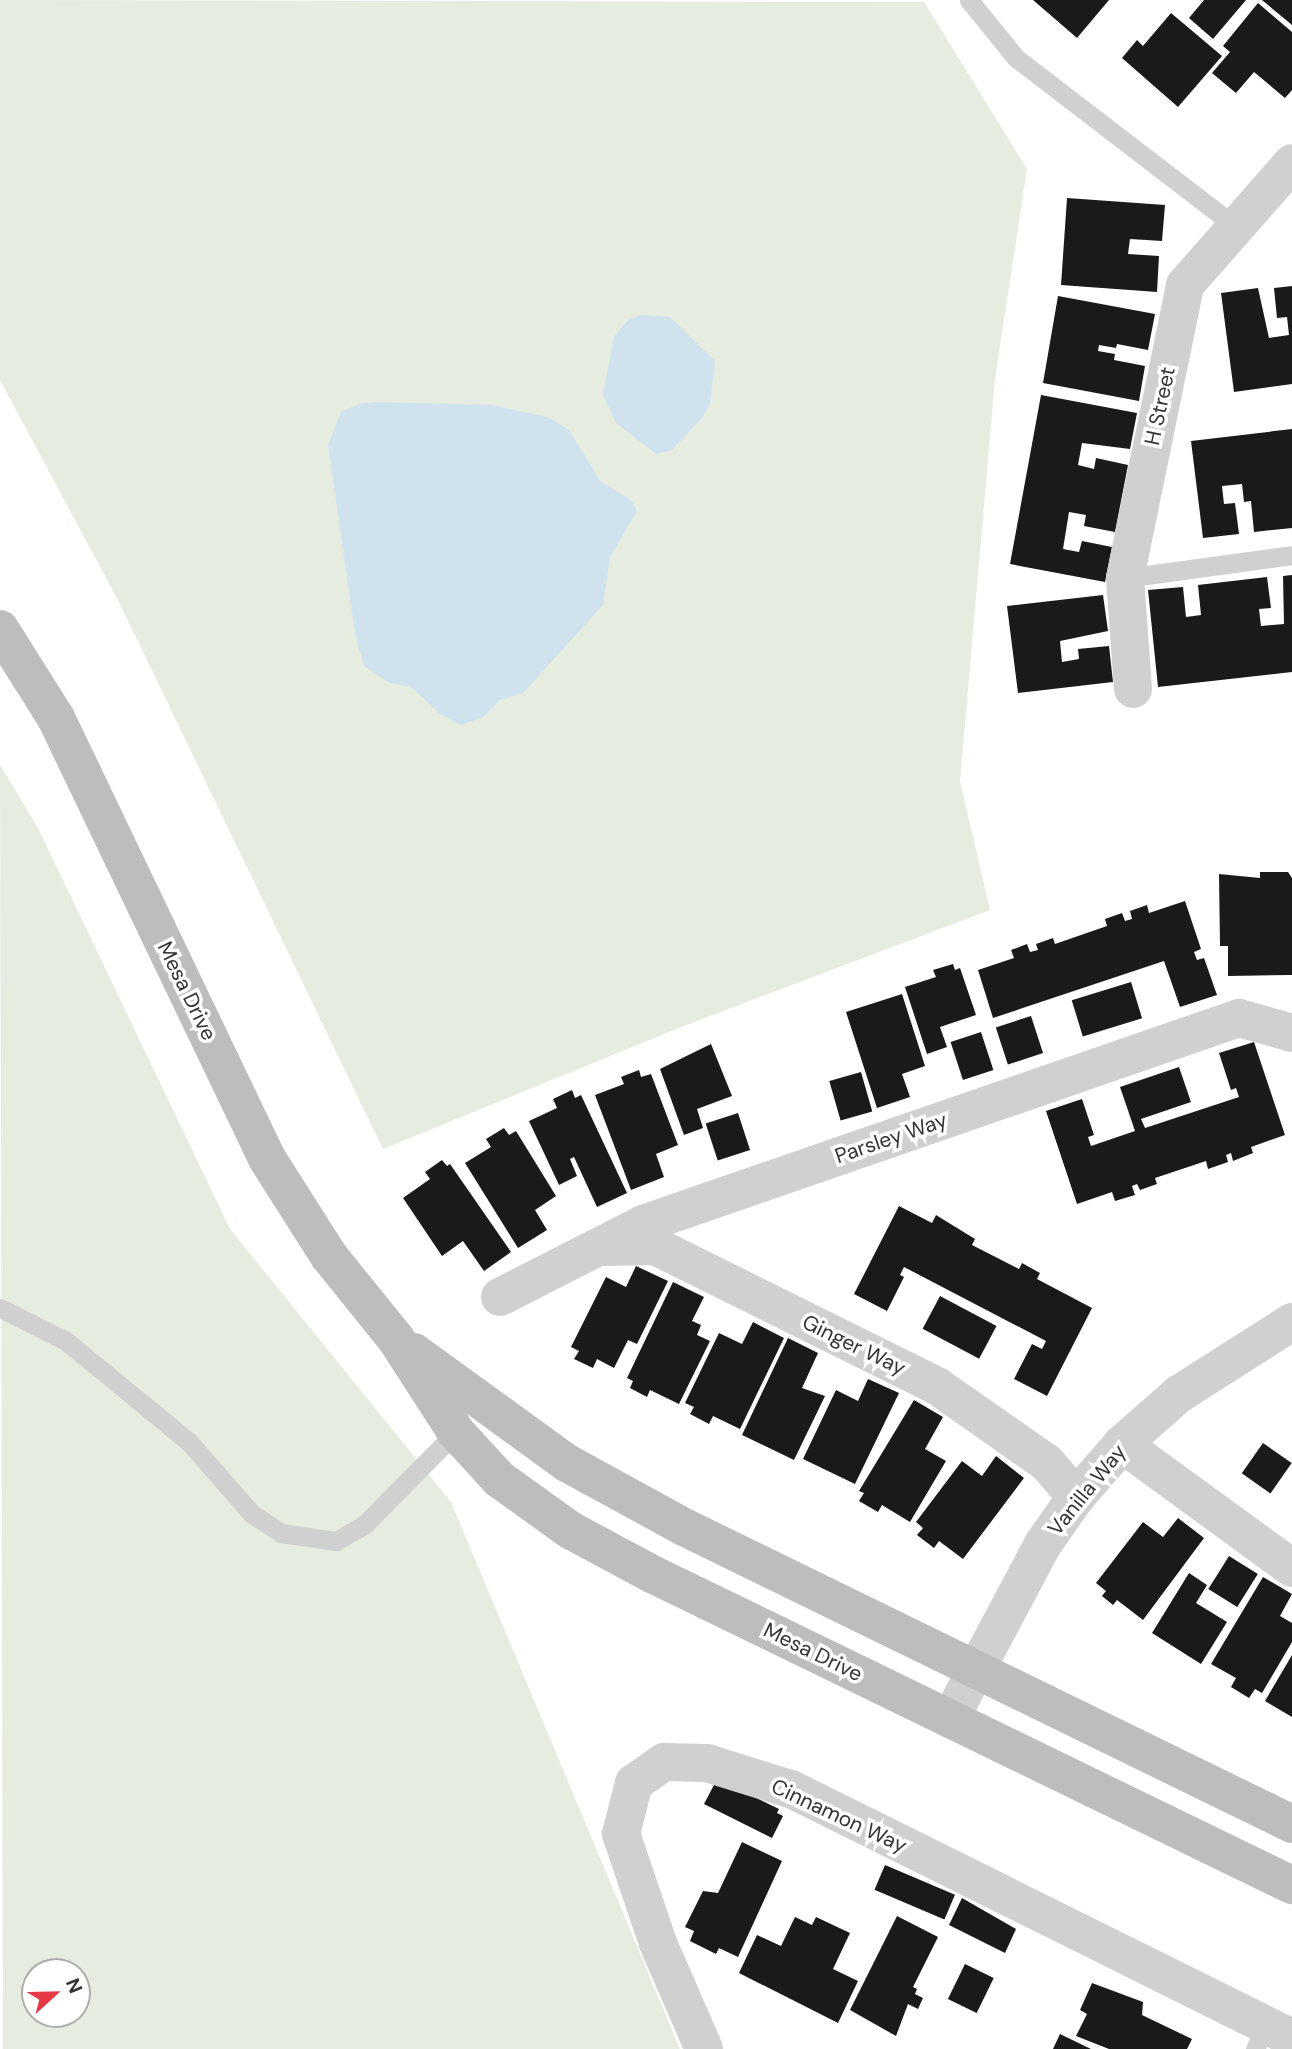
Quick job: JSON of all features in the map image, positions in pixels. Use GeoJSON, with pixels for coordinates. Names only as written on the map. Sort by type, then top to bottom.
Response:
{"type":"FeatureCollection","features":[{"type":"Feature","properties":{"kind":"main road","name":"Mesa Drive"},"geometry":{"type":"LineString","coordinates":[[0,629],[56,718],[268,1160],[329,1256],[397,1339],[456,1432],[499,1479],[570,1530],[652,1574],[1292,1885]]}},
{"type":"Feature","properties":{"kind":"main road","name":"Mesa Drive"},"geometry":{"type":"LineString","coordinates":[[397,1339],[567,1463],[684,1527],[1292,1824]]}},
{"type":"Feature","properties":{"kind":"street","name":"H Street"},"geometry":{"type":"LineString","coordinates":[[1133,689],[1125,578],[1185,285],[1292,163]]}},
{"type":"Feature","properties":{"kind":"street","name":"Parsley Way"},"geometry":{"type":"LineString","coordinates":[[500,1297],[605,1247],[643,1224],[1239,1017],[1292,1032]]}},
{"type":"Feature","properties":{"kind":"street","name":"Ginger Way"},"geometry":{"type":"LineString","coordinates":[[605,1247],[655,1246],[937,1386],[1047,1463],[1076,1497]]}},
{"type":"Feature","properties":{"kind":"street","name":"Vanilla Way"},"geometry":{"type":"LineString","coordinates":[[950,1719],[1043,1544],[1076,1497],[1122,1444],[1179,1394],[1292,1322]]}},
{"type":"Feature","properties":{"kind":"street"},"geometry":{"type":"LineString","coordinates":[[1122,1444],[1292,1567]]}},
{"type":"Feature","properties":{"kind":"street","name":"Cinnamon Way"},"geometry":{"type":"LineString","coordinates":[[704,2049],[658,1943],[621,1834],[635,1783],[664,1762],[707,1763],[793,1790],[1271,2037]]}},
{"type":"Feature","properties":{"kind":"lane"},"geometry":{"type":"LineString","coordinates":[[969,0],[1016,58],[1235,226]]}},
{"type":"Feature","properties":{"kind":"lane"},"geometry":{"type":"LineString","coordinates":[[1125,578],[1292,555]]}},
{"type":"Feature","properties":{"kind":"lane"},"geometry":{"type":"LineString","coordinates":[[0,1308],[66,1341],[190,1443],[252,1514],[281,1533],[336,1541],[364,1525],[456,1432]]}},
{"type":"Feature","properties":{"kind":"shaded area"},"geometry":{"type":"Polygon","coordinates":[[[0,0],[924,2],[1027,169],[995,379],[960,781],[990,910],[681,1027],[383,1149],[119,602],[0,380],[0,0]]]}},
{"type":"Feature","properties":{"kind":"shaded area"},"geometry":{"type":"Polygon","coordinates":[[[0,765],[38,828],[230,1229],[451,1502],[680,2049],[3,2049],[0,765]]]}},
{"type":"Feature","properties":{"kind":"water"},"geometry":{"type":"Polygon","coordinates":[[[640,315],[670,317],[715,361],[710,404],[702,418],[672,450],[656,454],[616,423],[603,395],[614,337],[627,321],[640,315]]]}},
{"type":"Feature","properties":{"kind":"water"},"geometry":{"type":"Polygon","coordinates":[[[381,402],[492,405],[550,418],[569,430],[601,482],[631,500],[637,511],[610,557],[603,605],[523,693],[500,700],[483,717],[460,725],[439,713],[411,687],[390,683],[364,666],[355,633],[328,445],[341,412],[359,404],[381,402]]]}},
{"type":"Feature","properties":{"kind":"building"},"geometry":{"type":"Polygon","coordinates":[[[1033,0],[1109,0],[1077,38],[1033,0]]]}},
{"type":"Feature","properties":{"kind":"building"},"geometry":{"type":"Polygon","coordinates":[[[1204,0],[1246,0],[1213,39],[1189,18],[1204,0]]]}},
{"type":"Feature","properties":{"kind":"building"},"geometry":{"type":"Polygon","coordinates":[[[1262,0],[1292,0],[1292,25],[1262,0]]]}},
{"type":"Feature","properties":{"kind":"building"},"geometry":{"type":"Polygon","coordinates":[[[1258,3],[1292,32],[1292,90],[1285,98],[1254,72],[1236,93],[1212,73],[1230,52],[1223,46],[1258,3]]]}},
{"type":"Feature","properties":{"kind":"building"},"geometry":{"type":"Polygon","coordinates":[[[1171,13],[1222,56],[1178,107],[1122,58],[1137,40],[1143,46],[1171,13]]]}},
{"type":"Feature","properties":{"kind":"building"},"geometry":{"type":"Polygon","coordinates":[[[1067,198],[1165,205],[1162,241],[1130,239],[1128,254],[1159,256],[1157,292],[1061,285],[1067,198]]]}},
{"type":"Feature","properties":{"kind":"building"},"geometry":{"type":"Polygon","coordinates":[[[1292,286],[1292,384],[1234,392],[1221,293],[1258,288],[1269,338],[1289,335],[1287,317],[1277,318],[1274,288],[1292,286]]]}},
{"type":"Feature","properties":{"kind":"building"},"geometry":{"type":"Polygon","coordinates":[[[1058,296],[1155,314],[1148,350],[1117,344],[1116,348],[1099,345],[1098,351],[1115,354],[1114,360],[1145,366],[1139,401],[1043,383],[1058,296]]]}},
{"type":"Feature","properties":{"kind":"building"},"geometry":{"type":"Polygon","coordinates":[[[1041,395],[1137,413],[1130,449],[1082,443],[1078,465],[1094,469],[1096,458],[1128,465],[1115,532],[1084,526],[1086,515],[1069,512],[1063,549],[1079,552],[1082,541],[1112,547],[1105,582],[1010,564],[1041,395]]]}},
{"type":"Feature","properties":{"kind":"building"},"geometry":{"type":"Polygon","coordinates":[[[1292,429],[1292,528],[1254,532],[1251,501],[1244,502],[1242,484],[1222,486],[1224,504],[1235,503],[1239,534],[1203,538],[1191,441],[1292,429]]]}},
{"type":"Feature","properties":{"kind":"building"},"geometry":{"type":"Polygon","coordinates":[[[1292,575],[1292,672],[1158,687],[1148,590],[1183,587],[1186,617],[1201,615],[1198,585],[1267,577],[1271,608],[1259,609],[1261,626],[1284,624],[1283,576],[1292,575]]]}},
{"type":"Feature","properties":{"kind":"building"},"geometry":{"type":"Polygon","coordinates":[[[1103,595],[1108,631],[1060,641],[1062,662],[1079,659],[1078,649],[1109,646],[1113,682],[1018,693],[1007,606],[1103,595]]]}},
{"type":"Feature","properties":{"kind":"building"},"geometry":{"type":"Polygon","coordinates":[[[1260,872],[1288,872],[1292,878],[1292,975],[1228,976],[1228,946],[1220,946],[1219,874],[1260,878],[1260,872]]]}},
{"type":"Feature","properties":{"kind":"building"},"geometry":{"type":"Polygon","coordinates":[[[1185,901],[1201,949],[1194,952],[1197,960],[1204,958],[1217,995],[1180,1007],[1164,961],[993,1018],[978,970],[1014,958],[1011,950],[1027,944],[1030,952],[1038,950],[1036,944],[1053,938],[1055,944],[1107,926],[1105,919],[1122,913],[1125,921],[1132,919],[1130,911],[1147,905],[1149,913],[1185,901]]]}},
{"type":"Feature","properties":{"kind":"building"},"geometry":{"type":"Polygon","coordinates":[[[953,964],[955,970],[960,968],[976,1015],[940,1027],[947,1047],[927,1054],[905,987],[936,977],[933,970],[953,964]]]}},
{"type":"Feature","properties":{"kind":"building"},"geometry":{"type":"Polygon","coordinates":[[[1131,982],[1142,1018],[1083,1036],[1072,1000],[1131,982]]]}},
{"type":"Feature","properties":{"kind":"building"},"geometry":{"type":"Polygon","coordinates":[[[902,994],[925,1066],[902,1074],[910,1097],[877,1108],[846,1012],[902,994]]]}},
{"type":"Feature","properties":{"kind":"building"},"geometry":{"type":"Polygon","coordinates":[[[1031,1016],[1043,1053],[1008,1065],[996,1027],[1031,1016]]]}},
{"type":"Feature","properties":{"kind":"building"},"geometry":{"type":"Polygon","coordinates":[[[981,1032],[993,1070],[963,1080],[951,1042],[981,1032]]]}},
{"type":"Feature","properties":{"kind":"building"},"geometry":{"type":"Polygon","coordinates":[[[1254,1042],[1285,1135],[1251,1147],[1253,1153],[1233,1161],[1231,1153],[1226,1155],[1228,1162],[1208,1169],[1206,1161],[1155,1178],[1157,1184],[1140,1190],[1137,1184],[1132,1186],[1135,1195],[1115,1201],[1112,1192],[1077,1204],[1046,1111],[1082,1099],[1094,1135],[1088,1137],[1091,1146],[1135,1131],[1120,1087],[1179,1067],[1191,1102],[1141,1119],[1145,1128],[1239,1097],[1236,1088],[1231,1090],[1219,1053],[1254,1042]]]}},
{"type":"Feature","properties":{"kind":"building"},"geometry":{"type":"Polygon","coordinates":[[[711,1044],[732,1096],[697,1109],[703,1128],[684,1135],[660,1069],[711,1044]]]}},
{"type":"Feature","properties":{"kind":"building"},"geometry":{"type":"Polygon","coordinates":[[[639,1070],[641,1077],[651,1074],[678,1145],[656,1154],[664,1177],[631,1190],[595,1095],[624,1084],[621,1077],[639,1070]]]}},
{"type":"Feature","properties":{"kind":"building"},"geometry":{"type":"Polygon","coordinates":[[[861,1072],[872,1111],[841,1121],[829,1081],[861,1072]]]}},
{"type":"Feature","properties":{"kind":"building"},"geometry":{"type":"Polygon","coordinates":[[[572,1090],[575,1098],[581,1095],[627,1193],[597,1207],[574,1157],[570,1159],[577,1176],[559,1185],[529,1121],[557,1108],[553,1099],[572,1090]]]}},
{"type":"Feature","properties":{"kind":"building"},"geometry":{"type":"Polygon","coordinates":[[[738,1113],[750,1150],[718,1161],[706,1124],[738,1113]]]}},
{"type":"Feature","properties":{"kind":"building"},"geometry":{"type":"Polygon","coordinates":[[[504,1128],[509,1135],[516,1131],[556,1196],[535,1210],[547,1230],[518,1248],[465,1163],[491,1147],[486,1139],[504,1128]]]}},
{"type":"Feature","properties":{"kind":"building"},"geometry":{"type":"Polygon","coordinates":[[[442,1160],[447,1166],[450,1164],[511,1252],[484,1271],[463,1241],[442,1256],[403,1198],[430,1179],[425,1172],[442,1160]]]}},
{"type":"Feature","properties":{"kind":"building"},"geometry":{"type":"Polygon","coordinates":[[[899,1206],[932,1223],[936,1215],[975,1239],[972,1245],[1019,1269],[1022,1263],[1040,1273],[1037,1279],[1092,1308],[1047,1396],[1014,1379],[1032,1344],[1042,1349],[1046,1341],[904,1267],[900,1275],[904,1277],[887,1311],[854,1294],[899,1206]]]}},
{"type":"Feature","properties":{"kind":"building"},"geometry":{"type":"Polygon","coordinates":[[[636,1266],[668,1281],[637,1344],[628,1340],[614,1368],[597,1359],[593,1368],[574,1359],[579,1351],[571,1347],[606,1277],[626,1287],[636,1266]]]}},
{"type":"Feature","properties":{"kind":"building"},"geometry":{"type":"Polygon","coordinates":[[[673,1282],[704,1297],[692,1321],[701,1325],[697,1335],[710,1341],[679,1404],[650,1390],[647,1397],[630,1388],[633,1381],[627,1378],[673,1282]]]}},
{"type":"Feature","properties":{"kind":"building"},"geometry":{"type":"Polygon","coordinates":[[[940,1296],[997,1326],[979,1359],[923,1329],[940,1296]]]}},
{"type":"Feature","properties":{"kind":"building"},"geometry":{"type":"Polygon","coordinates":[[[753,1322],[784,1338],[740,1429],[713,1416],[709,1424],[690,1414],[694,1407],[685,1403],[719,1333],[742,1344],[753,1322]]]}},
{"type":"Feature","properties":{"kind":"building"},"geometry":{"type":"Polygon","coordinates":[[[788,1338],[818,1353],[802,1388],[825,1396],[794,1460],[742,1435],[788,1338]]]}},
{"type":"Feature","properties":{"kind":"building"},"geometry":{"type":"Polygon","coordinates":[[[868,1379],[899,1393],[855,1484],[803,1459],[836,1390],[858,1401],[868,1379]]]}},
{"type":"Feature","properties":{"kind":"building"},"geometry":{"type":"Polygon","coordinates":[[[914,1400],[943,1417],[925,1449],[946,1461],[910,1522],[882,1505],[878,1512],[859,1501],[864,1493],[859,1491],[914,1400]]]}},
{"type":"Feature","properties":{"kind":"building"},"geometry":{"type":"Polygon","coordinates":[[[1263,1443],[1292,1463],[1270,1493],[1242,1473],[1263,1443]]]}},
{"type":"Feature","properties":{"kind":"building"},"geometry":{"type":"Polygon","coordinates":[[[996,1456],[1024,1478],[963,1559],[939,1541],[934,1548],[917,1535],[923,1528],[916,1522],[962,1461],[982,1476],[996,1456]]]}},
{"type":"Feature","properties":{"kind":"building"},"geometry":{"type":"Polygon","coordinates":[[[1178,1518],[1204,1538],[1143,1620],[1117,1600],[1113,1605],[1102,1596],[1106,1591],[1096,1583],[1143,1522],[1163,1537],[1178,1518]]]}},
{"type":"Feature","properties":{"kind":"building"},"geometry":{"type":"Polygon","coordinates":[[[1229,1556],[1258,1574],[1237,1607],[1208,1589],[1229,1556]]]}},
{"type":"Feature","properties":{"kind":"building"},"geometry":{"type":"Polygon","coordinates":[[[1189,1573],[1207,1585],[1196,1603],[1227,1622],[1201,1664],[1152,1633],[1189,1573]]]}},
{"type":"Feature","properties":{"kind":"building"},"geometry":{"type":"Polygon","coordinates":[[[1263,1577],[1292,1594],[1280,1616],[1292,1623],[1292,1642],[1262,1693],[1255,1689],[1249,1698],[1231,1687],[1236,1678],[1211,1664],[1263,1577]]]}},
{"type":"Feature","properties":{"kind":"building"},"geometry":{"type":"Polygon","coordinates":[[[1292,1655],[1292,1717],[1265,1701],[1292,1655]]]}},
{"type":"Feature","properties":{"kind":"building"},"geometry":{"type":"Polygon","coordinates":[[[724,1782],[779,1809],[777,1813],[783,1816],[772,1838],[704,1804],[715,1783],[724,1782]]]}},
{"type":"Feature","properties":{"kind":"building"},"geometry":{"type":"Polygon","coordinates":[[[742,1842],[782,1861],[738,1957],[719,1948],[716,1954],[690,1941],[694,1931],[685,1927],[703,1891],[718,1893],[742,1842]]]}},
{"type":"Feature","properties":{"kind":"building"},"geometry":{"type":"Polygon","coordinates":[[[885,1865],[955,1895],[944,1920],[874,1890],[885,1865]]]}},
{"type":"Feature","properties":{"kind":"building"},"geometry":{"type":"Polygon","coordinates":[[[962,1898],[1016,1929],[1005,1953],[949,1925],[962,1898]]]}},
{"type":"Feature","properties":{"kind":"building"},"geometry":{"type":"Polygon","coordinates":[[[897,1916],[938,1937],[913,1987],[917,1989],[915,1994],[923,1998],[918,2009],[908,2004],[896,2036],[850,2010],[897,1916]]]}},
{"type":"Feature","properties":{"kind":"building"},"geometry":{"type":"Polygon","coordinates":[[[795,1917],[812,1925],[816,1917],[850,1933],[833,1969],[858,1981],[838,2023],[739,1973],[757,1935],[781,1946],[795,1917]]]}},
{"type":"Feature","properties":{"kind":"building"},"geometry":{"type":"Polygon","coordinates":[[[965,1964],[994,1978],[977,2013],[948,1999],[965,1964]]]}},
{"type":"Feature","properties":{"kind":"building"},"geometry":{"type":"Polygon","coordinates":[[[1092,1983],[1143,2002],[1142,2015],[1192,2039],[1187,2049],[1109,2049],[1076,2036],[1087,2014],[1080,2010],[1092,1983]]]}},
{"type":"Feature","properties":{"kind":"building"},"geometry":{"type":"Polygon","coordinates":[[[1060,2034],[1091,2049],[1053,2049],[1060,2034]]]}}]}
